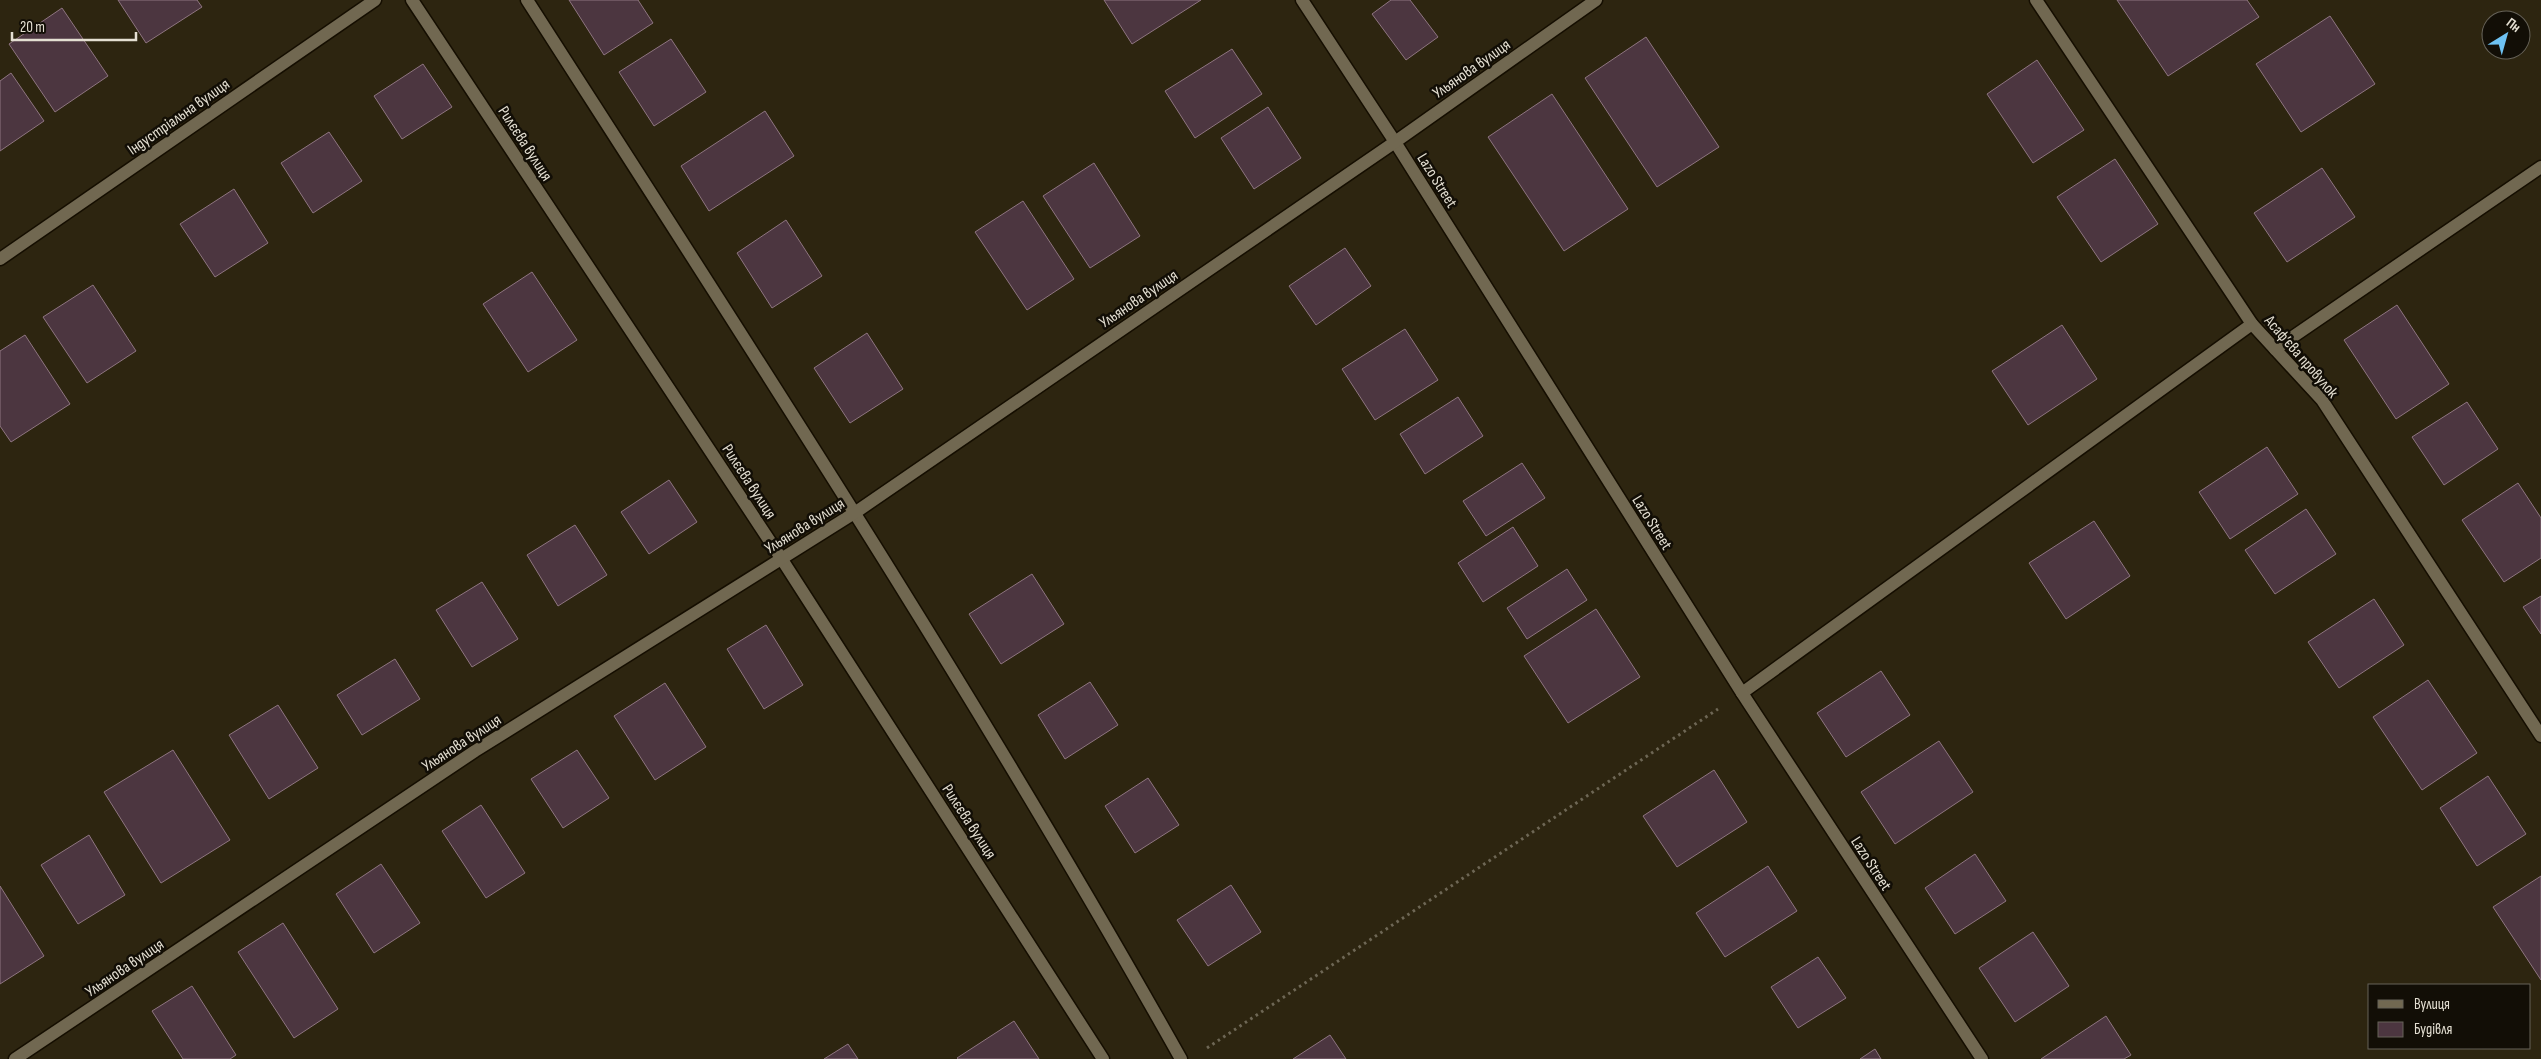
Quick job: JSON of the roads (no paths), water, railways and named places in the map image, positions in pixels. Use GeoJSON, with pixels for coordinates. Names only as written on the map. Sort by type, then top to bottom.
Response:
{"type":"FeatureCollection","features":[{"type":"Feature","properties":{"kind":"street","name":"Індустріальна вулиця"},"geometry":{"type":"LineString","coordinates":[[0,259],[375,0]]}},
{"type":"Feature","properties":{"kind":"street","name":"Рилєєва вулиця"},"geometry":{"type":"LineString","coordinates":[[412,0],[781,558],[1103,1059]]}},
{"type":"Feature","properties":{"kind":"street"},"geometry":{"type":"LineString","coordinates":[[527,0],[856,512],[1114,939],[1181,1059]]}},
{"type":"Feature","properties":{"kind":"street","name":"Lazo Street"},"geometry":{"type":"LineString","coordinates":[[1302,0],[1395,142],[1742,693],[1982,1059]]}},
{"type":"Feature","properties":{"kind":"street","name":"Ульянова вулиця"},"geometry":{"type":"LineString","coordinates":[[15,1059],[475,751],[856,512],[1395,142],[1596,0]]}},
{"type":"Feature","properties":{"kind":"street","name":"Асаф’єва провулок"},"geometry":{"type":"LineString","coordinates":[[2036,0],[2252,324],[2322,400],[2541,736]]}},
{"type":"Feature","properties":{"kind":"street"},"geometry":{"type":"LineString","coordinates":[[2275,348],[2541,167]]}},
{"type":"Feature","properties":{"kind":"street"},"geometry":{"type":"LineString","coordinates":[[1742,693],[2252,324]]}}]}
